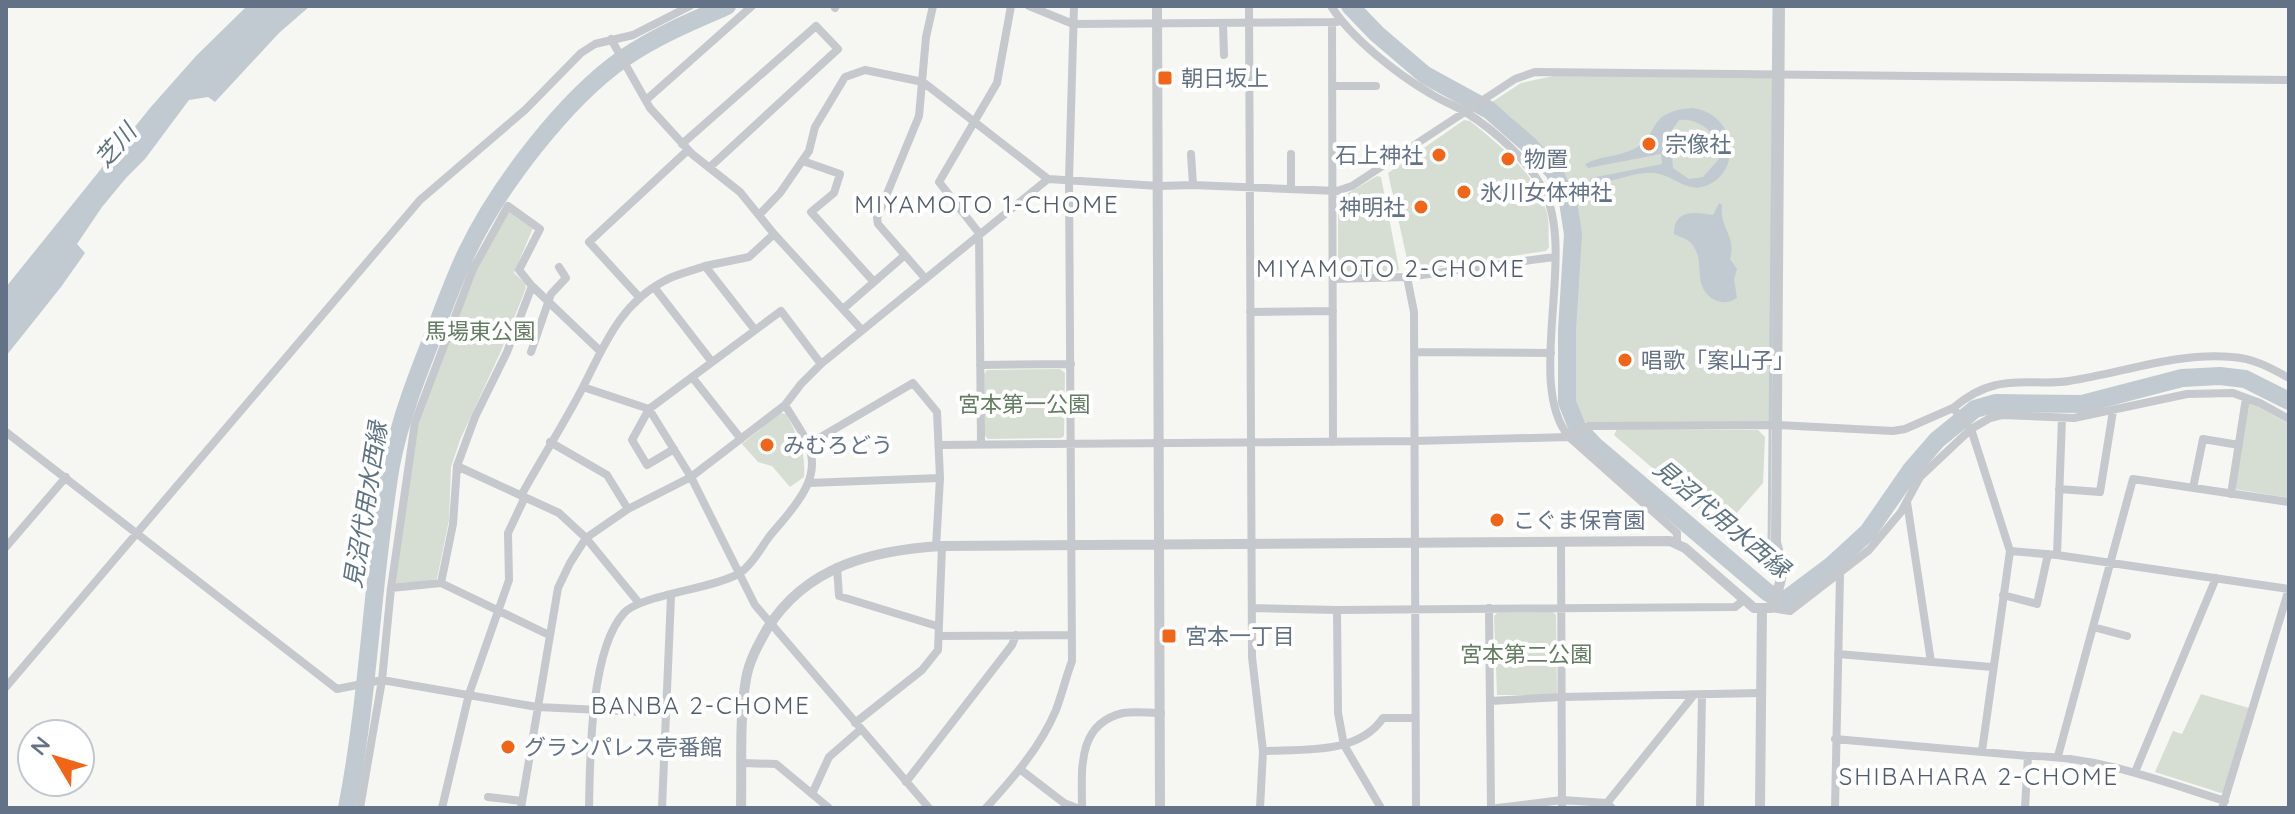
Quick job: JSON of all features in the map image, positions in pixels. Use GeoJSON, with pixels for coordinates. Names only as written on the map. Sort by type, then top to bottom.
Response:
{"type":"FeatureCollection","features":[{"type":"Feature","properties":{"kind":"street"},"geometry":{"type":"LineString","coordinates":[[6,687],[420,200],[525,110],[581,53],[595,44],[633,35],[690,6]]}},
{"type":"Feature","properties":{"kind":"street"},"geometry":{"type":"LineString","coordinates":[[646,100],[752,6]]}},
{"type":"Feature","properties":{"kind":"street"},"geometry":{"type":"LineString","coordinates":[[924,277],[878,224],[877,218],[916,124],[926,37],[933,6]]}},
{"type":"Feature","properties":{"kind":"street"},"geometry":{"type":"LineString","coordinates":[[981,443],[979,233],[939,182],[997,83],[1011,6]]}},
{"type":"Feature","properties":{"kind":"street"},"geometry":{"type":"LineString","coordinates":[[1029,6],[1073,24],[1343,22]]}},
{"type":"Feature","properties":{"kind":"street"},"geometry":{"type":"LineString","coordinates":[[986,808],[1021,770],[1056,710],[1072,661],[1069,180],[1074,6]]}},
{"type":"Feature","properties":{"kind":"street"},"geometry":{"type":"LineString","coordinates":[[1157,6],[1160,808]]}},
{"type":"Feature","properties":{"kind":"street"},"geometry":{"type":"LineString","coordinates":[[1249,6],[1252,657],[1263,751],[1260,808]]}},
{"type":"Feature","properties":{"kind":"street"},"geometry":{"type":"LineString","coordinates":[[1331,6],[1343,22],[1396,71],[1432,95],[1467,110],[1512,149],[1543,190],[1552,209],[1553,406],[1561,427],[1569,437],[1677,533],[1677,543]]}},
{"type":"Feature","properties":{"kind":"street"},"geometry":{"type":"LineString","coordinates":[[1772,808],[1760,808],[1761,693],[1766,608],[1783,576],[1776,542],[1780,6]]}},
{"type":"Feature","properties":{"kind":"street"},"geometry":{"type":"LineString","coordinates":[[1332,22],[1333,442]]}},
{"type":"Feature","properties":{"kind":"street"},"geometry":{"type":"LineString","coordinates":[[1223,24],[1224,55]]}},
{"type":"Feature","properties":{"kind":"street"},"geometry":{"type":"LineString","coordinates":[[640,298],[589,242],[685,147],[816,26],[838,49],[710,167]]}},
{"type":"Feature","properties":{"kind":"street"},"geometry":{"type":"LineString","coordinates":[[611,39],[646,100],[685,147],[740,192],[861,329]]}},
{"type":"Feature","properties":{"kind":"street"},"geometry":{"type":"LineString","coordinates":[[759,215],[803,161],[815,127],[845,77],[865,70],[923,82],[1048,179],[1333,191],[1352,186],[1525,74],[1545,71],[2289,80]]}},
{"type":"Feature","properties":{"kind":"street"},"geometry":{"type":"LineString","coordinates":[[1333,86],[1376,86]]}},
{"type":"Feature","properties":{"kind":"street"},"geometry":{"type":"LineString","coordinates":[[1191,154],[1193,185]]}},
{"type":"Feature","properties":{"kind":"street"},"geometry":{"type":"LineString","coordinates":[[1291,154],[1291,189]]}},
{"type":"Feature","properties":{"kind":"street"},"geometry":{"type":"LineString","coordinates":[[803,161],[840,174],[834,193],[811,212],[874,282]]}},
{"type":"Feature","properties":{"kind":"street"},"geometry":{"type":"LineString","coordinates":[[488,797],[521,805],[558,588],[586,538],[628,509],[691,477],[785,405],[821,364],[861,329],[1048,179]]}},
{"type":"Feature","properties":{"kind":"street"},"geometry":{"type":"LineString","coordinates":[[360,808],[382,680],[391,588],[415,422],[473,269],[508,206],[540,229],[519,270],[599,350]]}},
{"type":"Feature","properties":{"kind":"street"},"geometry":{"type":"LineString","coordinates":[[442,808],[469,694],[509,580],[508,533],[523,496],[583,387],[599,350],[624,312],[666,279],[705,266],[749,257],[774,234]]}},
{"type":"Feature","properties":{"kind":"street"},"geometry":{"type":"LineString","coordinates":[[843,309],[905,255]]}},
{"type":"Feature","properties":{"kind":"street"},"geometry":{"type":"LineString","coordinates":[[1333,279],[1407,277],[1554,257]]}},
{"type":"Feature","properties":{"kind":"street"},"geometry":{"type":"LineString","coordinates":[[705,266],[755,330]]}},
{"type":"Feature","properties":{"kind":"street"},"geometry":{"type":"LineString","coordinates":[[531,352],[551,294],[566,278],[559,267]]}},
{"type":"Feature","properties":{"kind":"street"},"geometry":{"type":"LineString","coordinates":[[1407,277],[1414,312],[1416,808]]}},
{"type":"Feature","properties":{"kind":"street"},"geometry":{"type":"LineString","coordinates":[[441,583],[453,524],[457,466],[532,286]]}},
{"type":"Feature","properties":{"kind":"street"},"geometry":{"type":"LineString","coordinates":[[654,287],[712,362]]}},
{"type":"Feature","properties":{"kind":"street"},"geometry":{"type":"LineString","coordinates":[[674,449],[647,465],[632,440],[649,409],[781,311],[821,364]]}},
{"type":"Feature","properties":{"kind":"street"},"geometry":{"type":"LineString","coordinates":[[1250,312],[1333,311]]}},
{"type":"Feature","properties":{"kind":"street"},"geometry":{"type":"LineString","coordinates":[[1414,352],[1551,353]]}},
{"type":"Feature","properties":{"kind":"street"},"geometry":{"type":"LineString","coordinates":[[940,445],[1569,437],[1588,426],[1777,425],[1893,431],[1956,410],[1980,390],[1999,384],[2068,381],[2145,364],[2211,356],[2234,357],[2252,361],[2289,378]]}},
{"type":"Feature","properties":{"kind":"street"},"geometry":{"type":"LineString","coordinates":[[980,365],[1071,364]]}},
{"type":"Feature","properties":{"kind":"street"},"geometry":{"type":"LineString","coordinates":[[692,377],[741,439]]}},
{"type":"Feature","properties":{"kind":"street"},"geometry":{"type":"LineString","coordinates":[[809,444],[913,383],[937,412],[940,445],[938,650],[922,670],[857,727],[829,757],[814,796],[816,808]]}},
{"type":"Feature","properties":{"kind":"street"},"geometry":{"type":"LineString","coordinates":[[583,387],[649,409],[691,477],[755,605],[929,808]]}},
{"type":"Feature","properties":{"kind":"street"},"geometry":{"type":"LineString","coordinates":[[741,808],[745,682],[749,664],[771,624],[789,599],[810,582],[837,567],[882,554],[939,547],[1070,544],[1677,543],[1754,608],[1790,611],[1869,550],[1901,512],[1920,477],[1971,429],[2002,415],[2062,418],[2113,411],[2187,394],[2233,393],[2289,419]]}},
{"type":"Feature","properties":{"kind":"street"},"geometry":{"type":"LineString","coordinates":[[2231,494],[2246,398]]}},
{"type":"Feature","properties":{"kind":"street"},"geometry":{"type":"LineString","coordinates":[[589,808],[595,710],[607,639],[626,610],[639,603],[740,574],[804,493],[812,473],[809,444],[785,405]]}},
{"type":"Feature","properties":{"kind":"street"},"geometry":{"type":"LineString","coordinates":[[1956,410],[1971,429],[2010,551],[1982,751]]}},
{"type":"Feature","properties":{"kind":"street"},"geometry":{"type":"LineString","coordinates":[[2059,489],[2100,492],[2113,411]]}},
{"type":"Feature","properties":{"kind":"street"},"geometry":{"type":"LineString","coordinates":[[2003,595],[2037,604],[2052,554],[2062,418]]}},
{"type":"Feature","properties":{"kind":"street"},"geometry":{"type":"LineString","coordinates":[[6,432],[337,689],[382,680],[537,707],[665,713]]}},
{"type":"Feature","properties":{"kind":"street"},"geometry":{"type":"LineString","coordinates":[[2193,488],[2203,439],[2239,445]]}},
{"type":"Feature","properties":{"kind":"street"},"geometry":{"type":"LineString","coordinates":[[550,442],[607,475],[628,509]]}},
{"type":"Feature","properties":{"kind":"street"},"geometry":{"type":"LineString","coordinates":[[457,466],[559,513],[586,538],[639,603]]}},
{"type":"Feature","properties":{"kind":"street"},"geometry":{"type":"LineString","coordinates":[[6,547],[66,477]]}},
{"type":"Feature","properties":{"kind":"street"},"geometry":{"type":"LineString","coordinates":[[808,483],[940,478]]}},
{"type":"Feature","properties":{"kind":"street"},"geometry":{"type":"LineString","coordinates":[[2058,756],[2133,479],[2289,502]]}},
{"type":"Feature","properties":{"kind":"street"},"geometry":{"type":"LineString","coordinates":[[1907,502],[1931,662]]}},
{"type":"Feature","properties":{"kind":"street"},"geometry":{"type":"LineString","coordinates":[[1561,542],[1562,804]]}},
{"type":"Feature","properties":{"kind":"street"},"geometry":{"type":"LineString","coordinates":[[1835,739],[2058,756],[2135,772],[2224,805],[2289,589],[2052,554],[2010,551]]}},
{"type":"Feature","properties":{"kind":"street"},"geometry":{"type":"LineString","coordinates":[[837,567],[839,596],[937,626]]}},
{"type":"Feature","properties":{"kind":"street"},"geometry":{"type":"LineString","coordinates":[[1835,808],[1840,575]]}},
{"type":"Feature","properties":{"kind":"street"},"geometry":{"type":"LineString","coordinates":[[2135,772],[2216,578]]}},
{"type":"Feature","properties":{"kind":"street"},"geometry":{"type":"LineString","coordinates":[[391,588],[441,583],[549,635]]}},
{"type":"Feature","properties":{"kind":"street"},"geometry":{"type":"LineString","coordinates":[[662,808],[671,596]]}},
{"type":"Feature","properties":{"kind":"street"},"geometry":{"type":"LineString","coordinates":[[1252,608],[1735,607],[1744,600]]}},
{"type":"Feature","properties":{"kind":"street"},"geometry":{"type":"LineString","coordinates":[[1489,608],[1494,808],[1562,804],[1609,806],[1697,695]]}},
{"type":"Feature","properties":{"kind":"street"},"geometry":{"type":"LineString","coordinates":[[1337,610],[1338,713],[1344,745],[1381,808]]}},
{"type":"Feature","properties":{"kind":"street"},"geometry":{"type":"LineString","coordinates":[[2093,627],[2127,636]]}},
{"type":"Feature","properties":{"kind":"street"},"geometry":{"type":"LineString","coordinates":[[906,782],[1012,645],[1016,635]]}},
{"type":"Feature","properties":{"kind":"street"},"geometry":{"type":"LineString","coordinates":[[939,636],[1072,635]]}},
{"type":"Feature","properties":{"kind":"street"},"geometry":{"type":"LineString","coordinates":[[1838,654],[1992,667]]}},
{"type":"Feature","properties":{"kind":"street"},"geometry":{"type":"LineString","coordinates":[[1490,701],[1761,693]]}},
{"type":"Feature","properties":{"kind":"street"},"geometry":{"type":"LineString","coordinates":[[1697,695],[1700,808]]}},
{"type":"Feature","properties":{"kind":"street"},"geometry":{"type":"LineString","coordinates":[[1021,770],[1064,803],[1079,808],[1083,754],[1095,727],[1122,713],[1161,713]]}},
{"type":"Feature","properties":{"kind":"street"},"geometry":{"type":"LineString","coordinates":[[1263,751],[1344,745],[1377,726],[1383,718],[1415,718]]}},
{"type":"Feature","properties":{"kind":"street"},"geometry":{"type":"LineString","coordinates":[[2025,808],[2028,756]]}},
{"type":"Feature","properties":{"kind":"street"},"geometry":{"type":"LineString","coordinates":[[742,763],[776,764],[829,808]]}},
{"type":"Feature","properties":{"kind":"green space"},"geometry":{"type":"Polygon","coordinates":[[[1558,75],[1776,78],[1772,422],[1583,422],[1572,392],[1580,243],[1575,208],[1561,170],[1511,117],[1492,102],[1521,83],[1558,75]]]}},
{"type":"Feature","properties":{"kind":"green space","name":"氷川女体神社"},"geometry":{"type":"Polygon","coordinates":[[[1464,120],[1470,121],[1504,150],[1534,183],[1547,214],[1549,247],[1546,251],[1413,271],[1409,268],[1388,173],[1464,120]]]}},
{"type":"Feature","properties":{"kind":"green space"},"geometry":{"type":"Polygon","coordinates":[[[1377,176],[1381,177],[1399,269],[1396,273],[1341,274],[1338,270],[1338,199],[1377,176]]]}},
{"type":"Feature","properties":{"kind":"green space","name":"馬場東公園"},"geometry":{"type":"Polygon","coordinates":[[[508,209],[533,228],[514,273],[526,288],[451,467],[449,520],[437,579],[398,585],[394,581],[419,420],[481,258],[508,209]]]}},
{"type":"Feature","properties":{"kind":"green space","name":"宮本第一公園"},"geometry":{"type":"Polygon","coordinates":[[[1060,369],[1065,373],[1064,436],[988,439],[984,435],[984,374],[987,370],[1060,369]]]}},
{"type":"Feature","properties":{"kind":"green space"},"geometry":{"type":"Polygon","coordinates":[[[2249,401],[2289,424],[2289,498],[2234,489],[2249,401]]]}},
{"type":"Feature","properties":{"kind":"green space"},"geometry":{"type":"Polygon","coordinates":[[[780,413],[786,414],[794,429],[804,459],[804,477],[790,487],[772,466],[758,462],[742,444],[780,413]]]}},
{"type":"Feature","properties":{"kind":"green space"},"geometry":{"type":"Polygon","coordinates":[[[1617,429],[1758,430],[1765,437],[1763,483],[1727,524],[1720,526],[1614,435],[1617,429]]]}},
{"type":"Feature","properties":{"kind":"green space","name":"宮本第二公園"},"geometry":{"type":"Polygon","coordinates":[[[1553,612],[1556,615],[1557,693],[1497,695],[1494,616],[1497,613],[1553,612]]]}},
{"type":"Feature","properties":{"kind":"green space"},"geometry":{"type":"Polygon","coordinates":[[[2201,694],[2249,708],[2225,791],[2221,793],[2155,772],[2173,731],[2182,734],[2201,694]]]}},
{"type":"Feature","properties":{"kind":"shaded area"},"geometry":{"type":"Polygon","coordinates":[[[247,6],[310,6],[279,33],[215,102],[208,97],[189,100],[145,159],[102,207],[77,244],[85,253],[6,356],[6,287],[150,108],[196,56],[247,6]]]}},
{"type":"Feature","properties":{"kind":"shaded area"},"geometry":{"type":"Polygon","coordinates":[[[1693,108],[1709,113],[1727,133],[1729,159],[1715,181],[1696,188],[1661,174],[1647,173],[1589,183],[1591,178],[1662,164],[1661,154],[1588,168],[1585,164],[1634,149],[1648,137],[1660,119],[1678,110],[1693,108]],[[1679,120],[1670,133],[1673,168],[1689,179],[1703,177],[1719,159],[1717,143],[1709,130],[1687,120],[1679,120]]]}},
{"type":"Feature","properties":{"kind":"shaded area"},"geometry":{"type":"Polygon","coordinates":[[[1719,203],[1731,244],[1730,259],[1737,269],[1734,279],[1737,298],[1725,302],[1716,301],[1707,293],[1701,281],[1694,247],[1674,234],[1681,216],[1692,213],[1713,215],[1719,203]]]}},
{"type":"Feature","properties":{"kind":"waterway","name":"見沼代用水西縁"},"geometry":{"type":"LineString","coordinates":[[347,808],[391,465],[415,382],[466,254],[495,201],[534,147],[602,75],[636,50],[674,29],[727,6]]}},
{"type":"Feature","properties":{"kind":"waterway","name":"見沼代用水西縁"},"geometry":{"type":"LineString","coordinates":[[1350,6],[1425,75],[1489,110],[1554,172],[1568,202],[1573,234],[1567,330],[1567,402],[1577,427],[1594,445],[1778,599],[1788,598],[1832,565],[1868,532],[1911,470],[1937,440],[1975,409],[1996,403],[2082,404],[2182,378],[2220,376],[2245,379],[2289,401]]}},
{"type":"Feature","properties":{"kind":"waterway"},"geometry":{"type":"LineString","coordinates":[[1774,6],[1769,547],[1777,569]]}},
{"type":"Feature","properties":{"kind":"place","name":"朝日坂上"},"geometry":{"type":"Point","coordinates":[1165,78]}},
{"type":"Feature","properties":{"kind":"place","name":"宗像社"},"geometry":{"type":"Point","coordinates":[1649,144]}},
{"type":"Feature","properties":{"kind":"place","name":"石上神社"},"geometry":{"type":"Point","coordinates":[1439,155]}},
{"type":"Feature","properties":{"kind":"place","name":"物置"},"geometry":{"type":"Point","coordinates":[1508,159]}},
{"type":"Feature","properties":{"kind":"place","name":"氷川女体神社"},"geometry":{"type":"Point","coordinates":[1464,192]}},
{"type":"Feature","properties":{"kind":"place","name":"神明社"},"geometry":{"type":"Point","coordinates":[1421,207]}},
{"type":"Feature","properties":{"kind":"place","name":"唱歌「案山子」"},"geometry":{"type":"Point","coordinates":[1625,360]}},
{"type":"Feature","properties":{"kind":"place","name":"みむろどう"},"geometry":{"type":"Point","coordinates":[767,445]}},
{"type":"Feature","properties":{"kind":"place","name":"こぐま保育園"},"geometry":{"type":"Point","coordinates":[1497,520]}},
{"type":"Feature","properties":{"kind":"place","name":"宮本一丁目"},"geometry":{"type":"Point","coordinates":[1169,636]}},
{"type":"Feature","properties":{"kind":"place","name":"グランパレス壱番館"},"geometry":{"type":"Point","coordinates":[508,747]}},
{"type":"Feature","properties":{"kind":"district","name":"MIYAMOTO 1-CHOME"},"geometry":{"type":"Point","coordinates":[987,204]}},
{"type":"Feature","properties":{"kind":"district","name":"MIYAMOTO 2-CHOME"},"geometry":{"type":"Point","coordinates":[1391,268]}},
{"type":"Feature","properties":{"kind":"district","name":"BANBA 2-CHOME"},"geometry":{"type":"Point","coordinates":[701,705]}},
{"type":"Feature","properties":{"kind":"district","name":"SHIBAHARA 2-CHOME"},"geometry":{"type":"Point","coordinates":[1979,776]}},
{"type":"Feature","properties":{"kind":"water label","name":"芝川"},"geometry":{"type":"Point","coordinates":[115,145]}}]}
